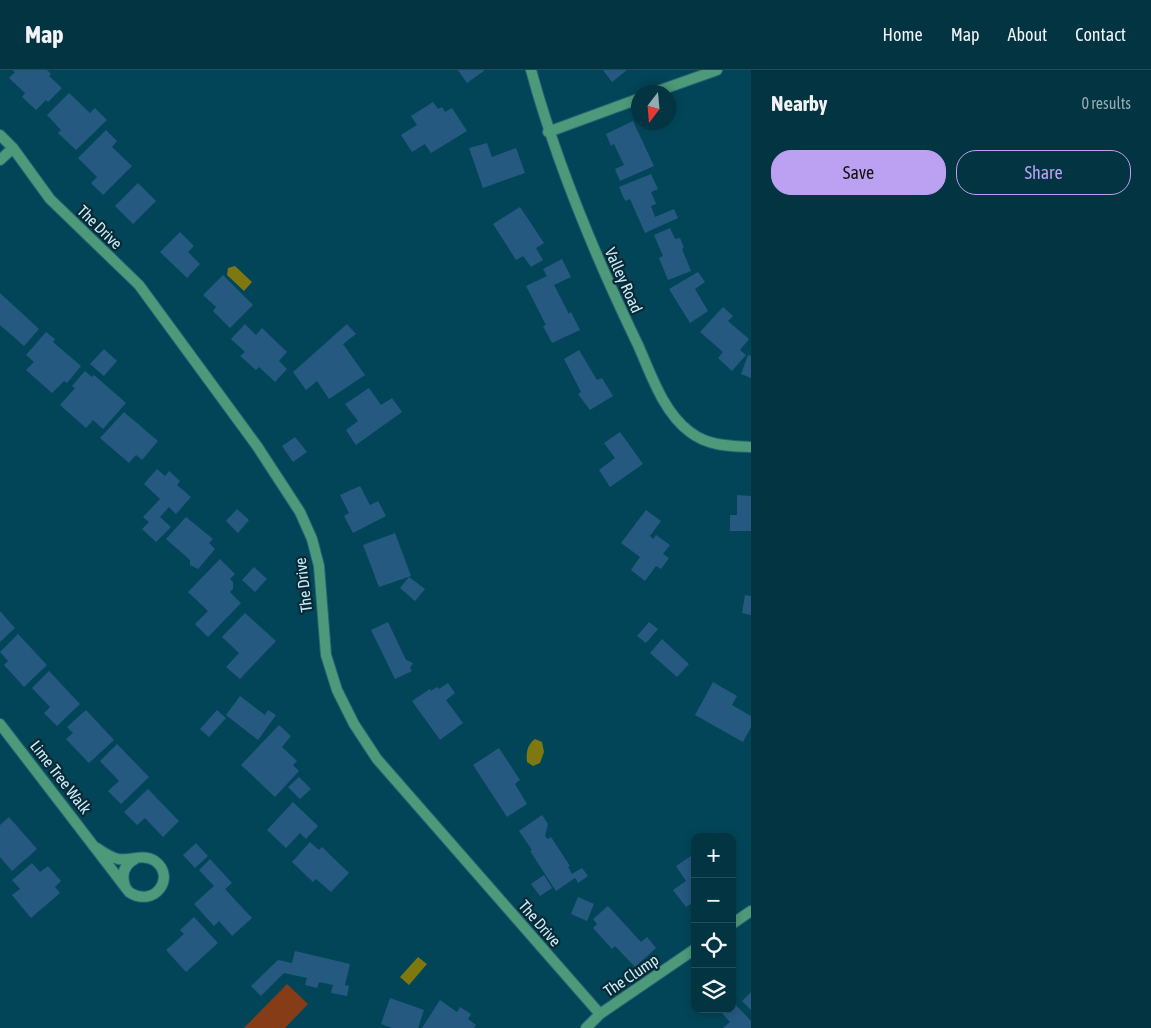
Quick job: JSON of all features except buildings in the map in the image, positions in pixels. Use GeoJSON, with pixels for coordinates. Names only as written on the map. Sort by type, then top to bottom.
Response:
{"type":"FeatureCollection","features":[{"type":"Feature","properties":{"kind":"street","name":"Valley Road"},"geometry":{"type":"LineString","coordinates":[[531,70],[548,132],[600,265],[665,404],[681,425],[700,439],[722,446],[751,447]]}},
{"type":"Feature","properties":{"kind":"street"},"geometry":{"type":"LineString","coordinates":[[675,85],[717,70]]}},
{"type":"Feature","properties":{"kind":"street"},"geometry":{"type":"LineString","coordinates":[[548,132],[631,102]]}},
{"type":"Feature","properties":{"kind":"street","name":"The Drive"},"geometry":{"type":"LineString","coordinates":[[0,135],[13,148],[50,200],[139,285],[257,446],[300,512],[312,539],[318,566],[329,664],[337,690],[354,724],[377,759],[600,1014]]}},
{"type":"Feature","properties":{"kind":"street"},"geometry":{"type":"LineString","coordinates":[[0,160],[13,148]]}},
{"type":"Feature","properties":{"kind":"street","name":"Lime Tree Walk"},"geometry":{"type":"LineString","coordinates":[[0,724],[97,848],[125,887],[135,896],[148,897],[159,890],[162,885],[163,872],[160,866],[150,858],[118,859],[97,848]]}},
{"type":"Feature","properties":{"kind":"street"},"geometry":{"type":"LineString","coordinates":[[125,887],[124,869],[132,860],[138,858]]}},
{"type":"Feature","properties":{"kind":"street"},"geometry":{"type":"LineString","coordinates":[[733,923],[751,911]]}},
{"type":"Feature","properties":{"kind":"street","name":"The Clump"},"geometry":{"type":"LineString","coordinates":[[586,1028],[600,1014],[691,952]]}},
{"type":"Feature","properties":{"kind":"shaded area"},"geometry":{"type":"Polygon","coordinates":[[[235,266],[252,282],[244,291],[227,275],[228,268],[235,266]]]}},
{"type":"Feature","properties":{"kind":"shaded area"},"geometry":{"type":"Polygon","coordinates":[[[535,739],[542,742],[544,752],[540,763],[533,766],[527,762],[527,755],[532,741],[535,739]]]}},
{"type":"Feature","properties":{"kind":"shaded area"},"geometry":{"type":"Polygon","coordinates":[[[418,957],[427,964],[409,985],[400,977],[418,957]]]}},
{"type":"Feature","properties":{"kind":"shaded area"},"geometry":{"type":"Polygon","coordinates":[[[287,984],[308,1004],[285,1028],[244,1028],[287,984]]]}}]}
